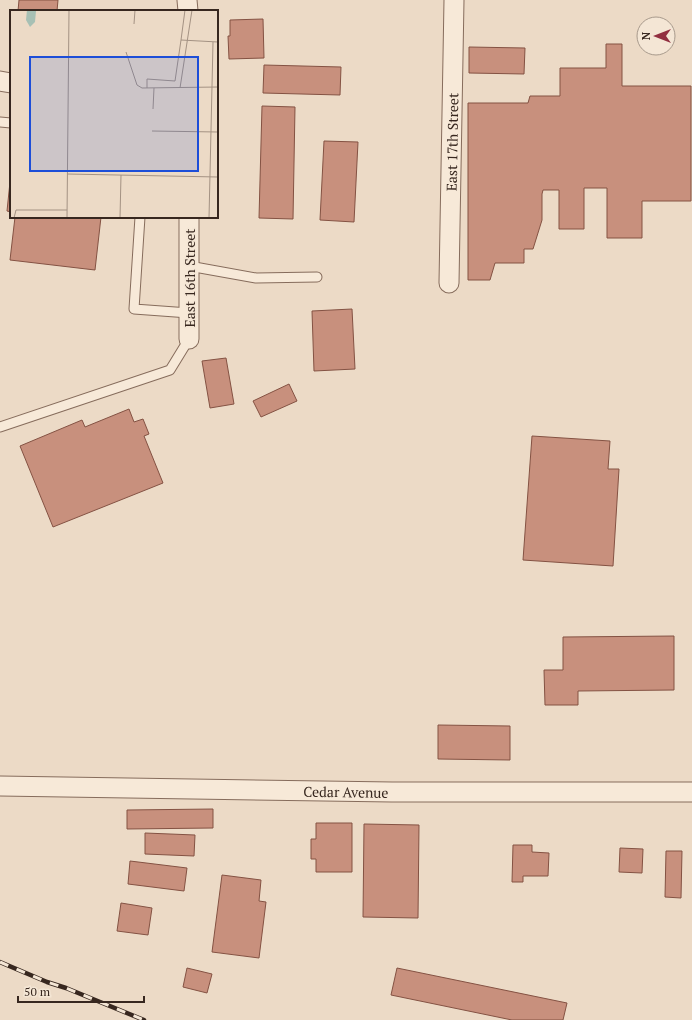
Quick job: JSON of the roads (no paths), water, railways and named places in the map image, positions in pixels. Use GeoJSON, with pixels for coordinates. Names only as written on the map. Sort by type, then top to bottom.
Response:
{"type":"FeatureCollection","features":[{"type":"Feature","properties":{"kind":"street"},"geometry":{"type":"LineString","coordinates":[[187,0],[188,10]]}},
{"type":"Feature","properties":{"kind":"street","name":"East 17th Street"},"geometry":{"type":"LineString","coordinates":[[449,283],[454,0]]}},
{"type":"Feature","properties":{"kind":"street"},"geometry":{"type":"LineString","coordinates":[[0,81],[10,83]]}},
{"type":"Feature","properties":{"kind":"street","name":"East 16th Street"},"geometry":{"type":"LineString","coordinates":[[189,218],[189,339]]}},
{"type":"Feature","properties":{"kind":"street","name":"Cedar Avenue"},"geometry":{"type":"LineString","coordinates":[[0,786],[392,792],[692,792]]}},
{"type":"Feature","properties":{"kind":"lane"},"geometry":{"type":"LineString","coordinates":[[0,122],[10,123]]}},
{"type":"Feature","properties":{"kind":"lane"},"geometry":{"type":"LineString","coordinates":[[140,218],[134,308],[189,313]]}},
{"type":"Feature","properties":{"kind":"lane"},"geometry":{"type":"LineString","coordinates":[[189,266],[256,278],[317,277]]}},
{"type":"Feature","properties":{"kind":"lane"},"geometry":{"type":"LineString","coordinates":[[0,427],[170,370],[189,339]]}},
{"type":"Feature","properties":{"kind":"railway"},"geometry":{"type":"LineString","coordinates":[[0,962],[144,1020]]}}]}
